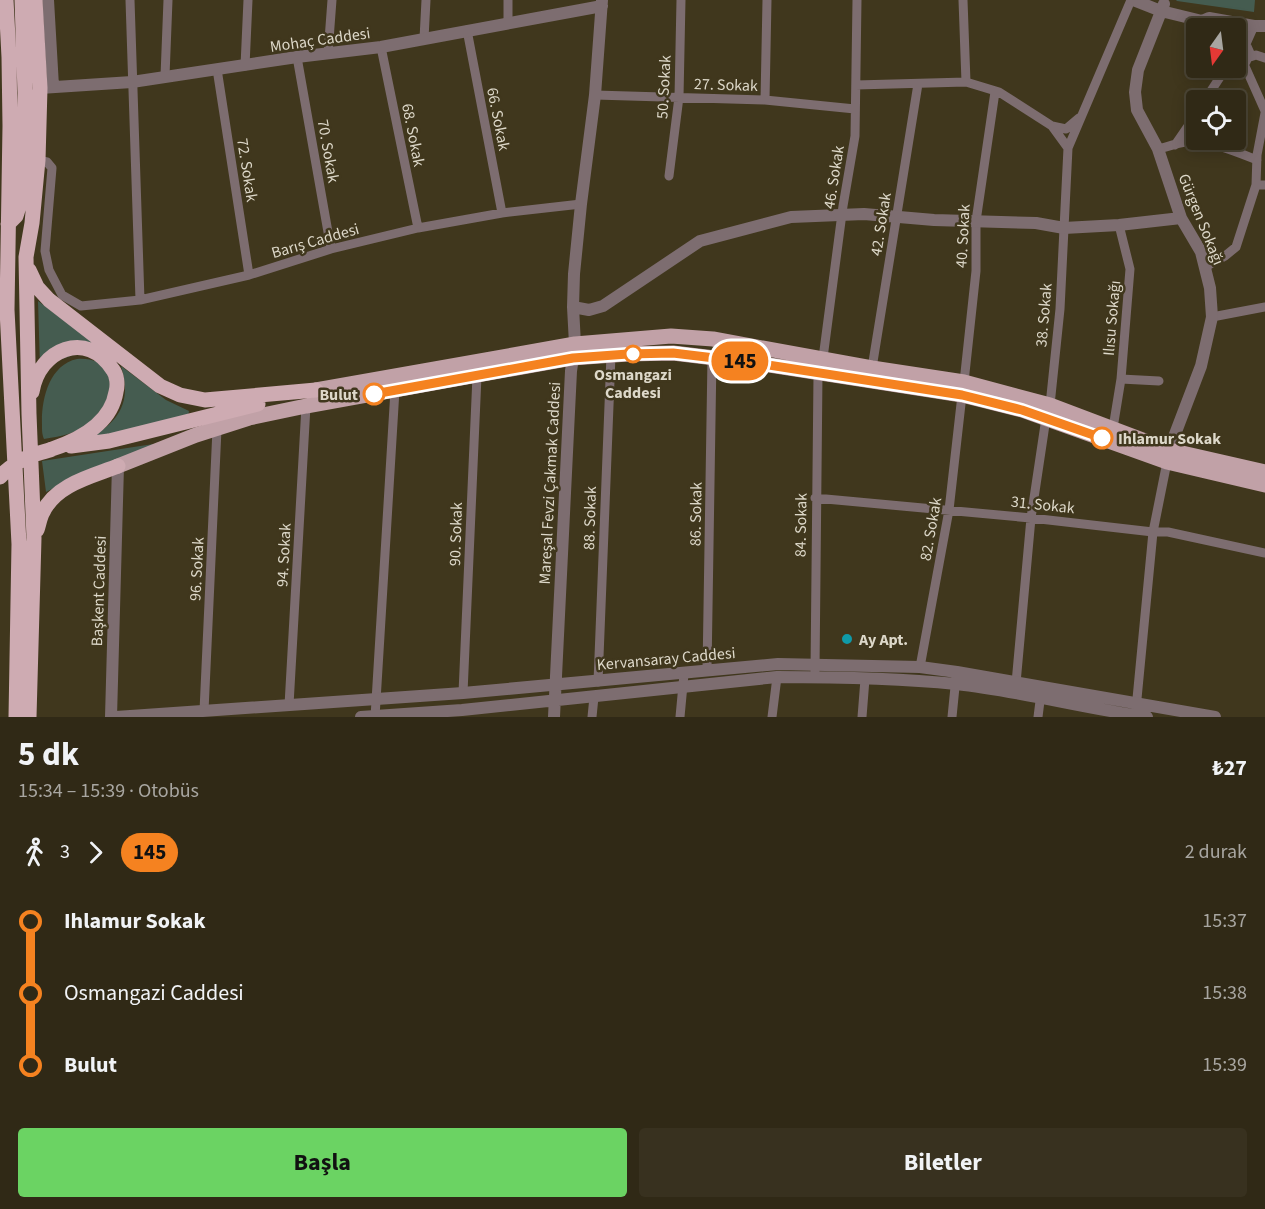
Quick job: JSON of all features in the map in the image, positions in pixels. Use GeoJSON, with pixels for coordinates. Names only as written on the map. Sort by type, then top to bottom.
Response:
{"type":"FeatureCollection","features":[{"type":"Feature","properties":{"kind":"highway"},"geometry":{"type":"LineString","coordinates":[[6,0],[10,126],[6,310],[19,544],[16,717]]}},
{"type":"Feature","properties":{"kind":"highway"},"geometry":{"type":"LineString","coordinates":[[0,232],[16,216],[23,194],[25,93],[22,0]]}},
{"type":"Feature","properties":{"kind":"highway"},"geometry":{"type":"LineString","coordinates":[[29,717],[34,538],[26,257],[32,223],[46,87],[35,0]]}},
{"type":"Feature","properties":{"kind":"highway"},"geometry":{"type":"LineString","coordinates":[[26,257],[29,271],[37,287],[49,300],[160,386],[180,395],[205,400],[316,390]]}},
{"type":"Feature","properties":{"kind":"highway"},"geometry":{"type":"LineString","coordinates":[[0,477],[8,469],[30,456],[53,449],[98,425],[108,414],[115,400],[117,387],[115,372],[105,358],[93,350],[78,347],[65,348],[52,356],[40,369],[32,388],[29,414]]}},
{"type":"Feature","properties":{"kind":"highway"},"geometry":{"type":"LineString","coordinates":[[53,449],[109,441],[316,390]]}},
{"type":"Feature","properties":{"kind":"highway"},"geometry":{"type":"LineString","coordinates":[[34,538],[43,511],[52,498],[71,485],[118,466]]}},
{"type":"Feature","properties":{"kind":"main road"},"geometry":{"type":"LineString","coordinates":[[316,390],[671,336],[712,339],[823,358],[963,389],[1113,429],[1168,456],[1265,472]]}},
{"type":"Feature","properties":{"kind":"main road"},"geometry":{"type":"LineString","coordinates":[[118,466],[249,418],[477,376],[574,351],[611,355],[673,353],[818,374],[963,389]]}},
{"type":"Feature","properties":{"kind":"main road"},"geometry":{"type":"LineString","coordinates":[[818,374],[823,358]]}},
{"type":"Feature","properties":{"kind":"main road"},"geometry":{"type":"LineString","coordinates":[[1048,412],[1168,456],[1265,485]]}},
{"type":"Feature","properties":{"kind":"street"},"geometry":{"type":"LineString","coordinates":[[46,87],[48,0]]}},
{"type":"Feature","properties":{"kind":"street"},"geometry":{"type":"LineString","coordinates":[[130,0],[141,300]]}},
{"type":"Feature","properties":{"kind":"street"},"geometry":{"type":"LineString","coordinates":[[165,76],[168,0]]}},
{"type":"Feature","properties":{"kind":"street"},"geometry":{"type":"LineString","coordinates":[[245,66],[248,0]]}},
{"type":"Feature","properties":{"kind":"street"},"geometry":{"type":"LineString","coordinates":[[328,53],[332,0]]}},
{"type":"Feature","properties":{"kind":"street"},"geometry":{"type":"LineString","coordinates":[[424,39],[426,0]]}},
{"type":"Feature","properties":{"kind":"street"},"geometry":{"type":"LineString","coordinates":[[508,0],[508,22]]}},
{"type":"Feature","properties":{"kind":"street","name":"50. Sokak"},"geometry":{"type":"LineString","coordinates":[[669,176],[679,97],[681,0]]}},
{"type":"Feature","properties":{"kind":"street"},"geometry":{"type":"LineString","coordinates":[[765,100],[767,0]]}},
{"type":"Feature","properties":{"kind":"street","name":"46. Sokak"},"geometry":{"type":"LineString","coordinates":[[823,358],[855,136],[857,0]]}},
{"type":"Feature","properties":{"kind":"street"},"geometry":{"type":"LineString","coordinates":[[963,0],[966,82]]}},
{"type":"Feature","properties":{"kind":"street"},"geometry":{"type":"LineString","coordinates":[[1132,0],[1160,4],[1202,21],[1209,18],[1259,26]]}},
{"type":"Feature","properties":{"kind":"street","name":"38. Sokak"},"geometry":{"type":"LineString","coordinates":[[1016,683],[1031,518],[1048,412],[1060,309],[1068,148],[1132,0]]}},
{"type":"Feature","properties":{"kind":"street","name":"Mohaç Caddesi"},"geometry":{"type":"LineString","coordinates":[[46,87],[132,82],[381,47],[602,3]]}},
{"type":"Feature","properties":{"kind":"street","name":"Mareşal Fevzi Çakmak Caddesi"},"geometry":{"type":"LineString","coordinates":[[554,717],[574,351],[573,307],[581,204],[595,95],[602,3]]}},
{"type":"Feature","properties":{"kind":"street","name":"Gürgen Sokağı"},"geometry":{"type":"LineString","coordinates":[[1160,4],[1138,70],[1135,92],[1137,110],[1158,149],[1181,218],[1201,252],[1210,288],[1212,317],[1202,366],[1168,456]]}},
{"type":"Feature","properties":{"kind":"street"},"geometry":{"type":"LineString","coordinates":[[1246,38],[1259,26]]}},
{"type":"Feature","properties":{"kind":"street","name":"66. Sokak"},"geometry":{"type":"LineString","coordinates":[[467,30],[502,213]]}},
{"type":"Feature","properties":{"kind":"street","name":"68. Sokak"},"geometry":{"type":"LineString","coordinates":[[381,47],[417,228]]}},
{"type":"Feature","properties":{"kind":"street"},"geometry":{"type":"LineString","coordinates":[[1246,60],[1256,55],[1265,58]]}},
{"type":"Feature","properties":{"kind":"street","name":"70. Sokak"},"geometry":{"type":"LineString","coordinates":[[297,57],[331,249]]}},
{"type":"Feature","properties":{"kind":"street","name":"72. Sokak"},"geometry":{"type":"LineString","coordinates":[[218,69],[249,275]]}},
{"type":"Feature","properties":{"kind":"street"},"geometry":{"type":"LineString","coordinates":[[1205,267],[1236,247],[1260,185],[1257,160],[1265,112],[1246,69]]}},
{"type":"Feature","properties":{"kind":"street"},"geometry":{"type":"LineString","coordinates":[[856,85],[966,82],[999,92],[1052,126],[1066,129],[1080,116]]}},
{"type":"Feature","properties":{"kind":"street","name":"42. Sokak"},"geometry":{"type":"LineString","coordinates":[[872,368],[918,84]]}},
{"type":"Feature","properties":{"kind":"street","name":"40. Sokak"},"geometry":{"type":"LineString","coordinates":[[963,389],[976,270],[976,221],[995,92]]}},
{"type":"Feature","properties":{"kind":"street","name":"27. Sokak"},"geometry":{"type":"LineString","coordinates":[[595,95],[765,100],[855,109]]}},
{"type":"Feature","properties":{"kind":"street"},"geometry":{"type":"LineString","coordinates":[[1052,126],[1068,148]]}},
{"type":"Feature","properties":{"kind":"street"},"geometry":{"type":"LineString","coordinates":[[1175,145],[1186,129]]}},
{"type":"Feature","properties":{"kind":"street"},"geometry":{"type":"LineString","coordinates":[[1158,149],[1186,142],[1215,145],[1229,148],[1257,160]]}},
{"type":"Feature","properties":{"kind":"street","name":"Barış Caddesi"},"geometry":{"type":"LineString","coordinates":[[38,160],[47,162],[52,168],[45,251],[49,270],[62,295],[81,306],[141,300],[249,275],[331,249],[417,228],[502,213],[581,204]]}},
{"type":"Feature","properties":{"kind":"street"},"geometry":{"type":"LineString","coordinates":[[573,307],[589,310],[603,306],[699,241],[791,217],[843,213],[1036,223],[1064,228],[1181,218]]}},
{"type":"Feature","properties":{"kind":"street","name":"Ilısu Sokağı"},"geometry":{"type":"LineString","coordinates":[[1113,429],[1130,269],[1119,225]]}},
{"type":"Feature","properties":{"kind":"street"},"geometry":{"type":"LineString","coordinates":[[1212,317],[1265,307]]}},
{"type":"Feature","properties":{"kind":"street","name":"88. Sokak"},"geometry":{"type":"LineString","coordinates":[[598,682],[611,355]]}},
{"type":"Feature","properties":{"kind":"street","name":"86. Sokak"},"geometry":{"type":"LineString","coordinates":[[707,671],[712,357]]}},
{"type":"Feature","properties":{"kind":"street","name":"84. Sokak"},"geometry":{"type":"LineString","coordinates":[[815,671],[818,374]]}},
{"type":"Feature","properties":{"kind":"street","name":"90. Sokak"},"geometry":{"type":"LineString","coordinates":[[463,693],[477,376]]}},
{"type":"Feature","properties":{"kind":"street","name":"Ilısu Sokağı"},"geometry":{"type":"LineString","coordinates":[[1120,379],[1159,381]]}},
{"type":"Feature","properties":{"kind":"street","name":"82. Sokak"},"geometry":{"type":"LineString","coordinates":[[920,667],[949,510],[963,389]]}},
{"type":"Feature","properties":{"kind":"street"},"geometry":{"type":"LineString","coordinates":[[375,716],[395,390]]}},
{"type":"Feature","properties":{"kind":"street","name":"94. Sokak"},"geometry":{"type":"LineString","coordinates":[[289,705],[306,406]]}},
{"type":"Feature","properties":{"kind":"street","name":"96. Sokak"},"geometry":{"type":"LineString","coordinates":[[204,711],[217,429]]}},
{"type":"Feature","properties":{"kind":"street"},"geometry":{"type":"LineString","coordinates":[[1138,713],[1153,532],[1168,456]]}},
{"type":"Feature","properties":{"kind":"street","name":"Başkent Caddesi"},"geometry":{"type":"LineString","coordinates":[[111,717],[118,466]]}},
{"type":"Feature","properties":{"kind":"street","name":"31. Sokak"},"geometry":{"type":"LineString","coordinates":[[816,498],[1153,532],[1168,531],[1265,553]]}},
{"type":"Feature","properties":{"kind":"street","name":"Kervansaray Caddesi"},"geometry":{"type":"LineString","coordinates":[[360,717],[462,713],[594,697],[683,681],[707,671],[778,664],[865,679],[956,678],[1016,683],[1042,692]]}},
{"type":"Feature","properties":{"kind":"street","name":"Kervansaray Caddesi"},"geometry":{"type":"LineString","coordinates":[[116,717],[598,682],[777,677],[815,671],[920,667],[956,678],[1042,692],[1138,713],[1215,717]]}},
{"type":"Feature","properties":{"kind":"street"},"geometry":{"type":"LineString","coordinates":[[772,717],[777,677]]}},
{"type":"Feature","properties":{"kind":"street"},"geometry":{"type":"LineString","coordinates":[[952,717],[956,678]]}},
{"type":"Feature","properties":{"kind":"street"},"geometry":{"type":"LineString","coordinates":[[862,717],[865,679]]}},
{"type":"Feature","properties":{"kind":"street"},"geometry":{"type":"LineString","coordinates":[[680,717],[683,681]]}},
{"type":"Feature","properties":{"kind":"street"},"geometry":{"type":"LineString","coordinates":[[1038,717],[1042,692]]}},
{"type":"Feature","properties":{"kind":"street"},"geometry":{"type":"LineString","coordinates":[[592,717],[594,697]]}},
{"type":"Feature","properties":{"kind":"green space"},"geometry":{"type":"Polygon","coordinates":[[[1176,0],[1255,0],[1254,12],[1176,0]]]}},
{"type":"Feature","properties":{"kind":"green space"},"geometry":{"type":"Polygon","coordinates":[[[38,301],[98,346],[40,367],[38,301]]]}},
{"type":"Feature","properties":{"kind":"green space"},"geometry":{"type":"Polygon","coordinates":[[[77,359],[99,363],[104,368],[112,394],[98,414],[84,427],[68,434],[44,439],[42,415],[49,385],[60,368],[77,359]]]}},
{"type":"Feature","properties":{"kind":"green space"},"geometry":{"type":"Polygon","coordinates":[[[121,366],[166,400],[189,411],[188,416],[89,439],[109,425],[121,409],[125,390],[121,366]]]}},
{"type":"Feature","properties":{"kind":"green space"},"geometry":{"type":"Polygon","coordinates":[[[160,443],[78,476],[46,492],[42,461],[160,443]]]}},
{"type":"Feature","properties":{"kind":"bus line","name":"145"},"geometry":{"type":"LineString","coordinates":[[374,394],[573,358],[673,353],[756,363],[962,395],[1022,410],[1102,438]]}},
{"type":"Feature","properties":{"kind":"place","name":"Osmangazi Caddesi"},"geometry":{"type":"Point","coordinates":[633,354]}},
{"type":"Feature","properties":{"kind":"place","name":"Bulut"},"geometry":{"type":"Point","coordinates":[374,394]}},
{"type":"Feature","properties":{"kind":"place","name":"Ihlamur Sokak"},"geometry":{"type":"Point","coordinates":[1102,438]}},
{"type":"Feature","properties":{"kind":"place","name":"Ay Apt."},"geometry":{"type":"Point","coordinates":[847,639]}}]}
